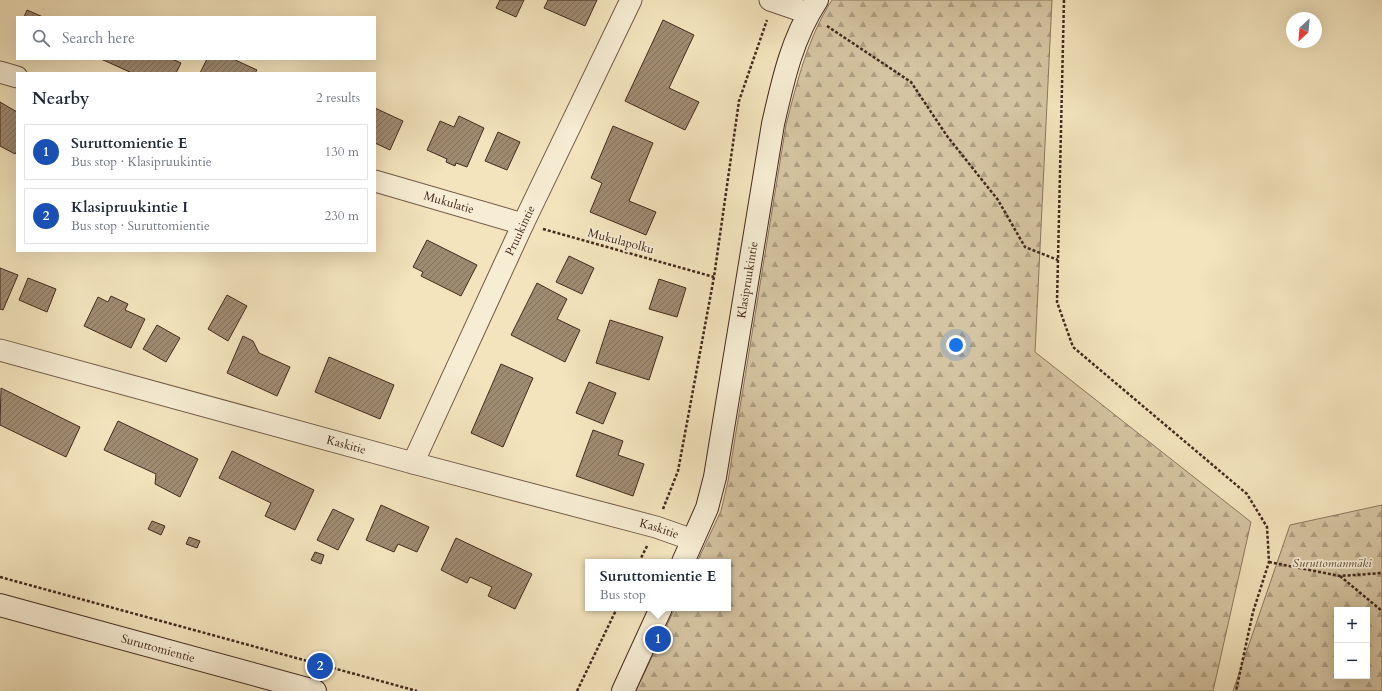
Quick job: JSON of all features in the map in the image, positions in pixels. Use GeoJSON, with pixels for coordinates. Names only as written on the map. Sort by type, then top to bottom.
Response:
{"type":"FeatureCollection","features":[{"type":"Feature","properties":{"kind":"main road","name":"Klasipruukintie"},"geometry":{"type":"LineString","coordinates":[[684,559],[707,508],[718,462],[773,124],[781,88],[795,40],[813,7]]}},
{"type":"Feature","properties":{"kind":"main road","name":"Suruttomientie"},"geometry":{"type":"LineString","coordinates":[[0,605],[316,691]]}},
{"type":"Feature","properties":{"kind":"main road"},"geometry":{"type":"LineString","coordinates":[[623,691],[661,611]]}},
{"type":"Feature","properties":{"kind":"street","name":"Pruukintie"},"geometry":{"type":"LineString","coordinates":[[412,463],[523,224],[631,0]]}},
{"type":"Feature","properties":{"kind":"street"},"geometry":{"type":"LineString","coordinates":[[772,1],[813,7]]}},
{"type":"Feature","properties":{"kind":"street"},"geometry":{"type":"LineString","coordinates":[[0,72],[16,77]]}},
{"type":"Feature","properties":{"kind":"street","name":"Mukulatie"},"geometry":{"type":"LineString","coordinates":[[376,181],[523,224]]}},
{"type":"Feature","properties":{"kind":"street","name":"Kaskitie"},"geometry":{"type":"LineString","coordinates":[[0,350],[412,463],[656,527],[693,540]]}},
{"type":"Feature","properties":{"kind":"path"},"geometry":{"type":"LineString","coordinates":[[1064,0],[1057,302],[1073,346],[1247,494],[1267,527],[1269,562],[1253,612],[1236,691]]}},
{"type":"Feature","properties":{"kind":"path"},"geometry":{"type":"LineString","coordinates":[[640,559],[656,527],[678,471],[714,276],[739,101],[772,1]]}},
{"type":"Feature","properties":{"kind":"path"},"geometry":{"type":"LineString","coordinates":[[813,7],[911,82],[947,136],[998,200],[1025,247],[1058,260]]}},
{"type":"Feature","properties":{"kind":"path","name":"Mukulapolku"},"geometry":{"type":"LineString","coordinates":[[523,224],[714,276]]}},
{"type":"Feature","properties":{"kind":"path"},"geometry":{"type":"LineString","coordinates":[[1269,562],[1340,576],[1382,573]]}},
{"type":"Feature","properties":{"kind":"path"},"geometry":{"type":"LineString","coordinates":[[1340,576],[1382,611]]}},
{"type":"Feature","properties":{"kind":"path"},"geometry":{"type":"LineString","coordinates":[[0,577],[417,691]]}},
{"type":"Feature","properties":{"kind":"path"},"geometry":{"type":"LineString","coordinates":[[577,691],[616,611]]}},
{"type":"Feature","properties":{"kind":"green space"},"geometry":{"type":"Polygon","coordinates":[[[832,0],[1052,0],[1035,352],[1251,522],[1213,691],[636,691],[674,611],[731,611],[731,559],[698,559],[721,511],[728,481],[786,125],[804,60],[816,29],[832,0]]]}},
{"type":"Feature","properties":{"kind":"green space","name":"Suruttomanmäki"},"geometry":{"type":"Polygon","coordinates":[[[1382,505],[1382,691],[1233,691],[1290,525],[1382,505]]]}},
{"type":"Feature","properties":{"kind":"building"},"geometry":{"type":"Polygon","coordinates":[[[500,0],[524,0],[516,17],[496,8],[500,0]]]}},
{"type":"Feature","properties":{"kind":"building"},"geometry":{"type":"Polygon","coordinates":[[[548,0],[597,0],[585,26],[544,8],[548,0]]]}},
{"type":"Feature","properties":{"kind":"building"},"geometry":{"type":"Polygon","coordinates":[[[27,10],[41,16],[24,16],[27,10]]]}},
{"type":"Feature","properties":{"kind":"building"},"geometry":{"type":"Polygon","coordinates":[[[663,20],[694,35],[669,88],[699,102],[685,130],[625,101],[663,20]]]}},
{"type":"Feature","properties":{"kind":"building"},"geometry":{"type":"Polygon","coordinates":[[[103,60],[174,60],[181,63],[176,72],[130,72],[103,60]]]}},
{"type":"Feature","properties":{"kind":"building"},"geometry":{"type":"Polygon","coordinates":[[[206,60],[235,60],[257,70],[256,72],[200,72],[206,60]]]}},
{"type":"Feature","properties":{"kind":"building"},"geometry":{"type":"Polygon","coordinates":[[[0,102],[16,111],[16,152],[15,154],[0,146],[0,102]]]}},
{"type":"Feature","properties":{"kind":"building"},"geometry":{"type":"Polygon","coordinates":[[[376,108],[403,121],[390,150],[376,143],[376,108]]]}},
{"type":"Feature","properties":{"kind":"building"},"geometry":{"type":"Polygon","coordinates":[[[459,116],[484,128],[467,167],[456,163],[455,166],[446,162],[447,159],[427,150],[440,121],[454,127],[459,116]]]}},
{"type":"Feature","properties":{"kind":"building"},"geometry":{"type":"Polygon","coordinates":[[[613,126],[653,143],[629,201],[656,212],[646,235],[590,212],[602,183],[591,178],[613,126]]]}},
{"type":"Feature","properties":{"kind":"building"},"geometry":{"type":"Polygon","coordinates":[[[498,132],[520,142],[507,170],[485,161],[498,132]]]}},
{"type":"Feature","properties":{"kind":"building"},"geometry":{"type":"Polygon","coordinates":[[[427,240],[477,265],[461,296],[421,276],[423,272],[413,267],[427,240]]]}},
{"type":"Feature","properties":{"kind":"building"},"geometry":{"type":"Polygon","coordinates":[[[569,256],[594,268],[582,294],[556,282],[569,256]]]}},
{"type":"Feature","properties":{"kind":"building"},"geometry":{"type":"Polygon","coordinates":[[[0,268],[18,275],[3,310],[0,309],[0,268]]]}},
{"type":"Feature","properties":{"kind":"building"},"geometry":{"type":"Polygon","coordinates":[[[28,278],[56,289],[47,312],[19,300],[28,278]]]}},
{"type":"Feature","properties":{"kind":"building"},"geometry":{"type":"Polygon","coordinates":[[[659,279],[686,288],[677,317],[649,309],[659,279]]]}},
{"type":"Feature","properties":{"kind":"building"},"geometry":{"type":"Polygon","coordinates":[[[537,283],[567,299],[557,319],[580,330],[565,362],[511,335],[537,283]]]}},
{"type":"Feature","properties":{"kind":"building"},"geometry":{"type":"Polygon","coordinates":[[[227,295],[247,306],[228,341],[208,329],[227,295]]]}},
{"type":"Feature","properties":{"kind":"building"},"geometry":{"type":"Polygon","coordinates":[[[111,296],[128,304],[125,310],[145,319],[131,348],[84,326],[98,297],[108,302],[111,296]]]}},
{"type":"Feature","properties":{"kind":"building"},"geometry":{"type":"Polygon","coordinates":[[[610,320],[663,337],[649,380],[596,363],[610,320]]]}},
{"type":"Feature","properties":{"kind":"building"},"geometry":{"type":"Polygon","coordinates":[[[157,325],[180,338],[166,362],[143,349],[157,325]]]}},
{"type":"Feature","properties":{"kind":"building"},"geometry":{"type":"Polygon","coordinates":[[[243,336],[253,341],[259,353],[290,367],[277,396],[227,373],[243,336]]]}},
{"type":"Feature","properties":{"kind":"building"},"geometry":{"type":"Polygon","coordinates":[[[329,357],[394,385],[380,419],[315,392],[329,357]]]}},
{"type":"Feature","properties":{"kind":"building"},"geometry":{"type":"Polygon","coordinates":[[[501,364],[533,378],[503,447],[471,433],[501,364]]]}},
{"type":"Feature","properties":{"kind":"building"},"geometry":{"type":"Polygon","coordinates":[[[589,382],[616,393],[603,424],[576,413],[589,382]]]}},
{"type":"Feature","properties":{"kind":"building"},"geometry":{"type":"Polygon","coordinates":[[[1,388],[80,427],[66,457],[0,425],[1,388]]]}},
{"type":"Feature","properties":{"kind":"building"},"geometry":{"type":"Polygon","coordinates":[[[118,421],[198,459],[180,497],[155,484],[156,474],[104,450],[118,421]]]}},
{"type":"Feature","properties":{"kind":"building"},"geometry":{"type":"Polygon","coordinates":[[[593,430],[623,441],[618,455],[644,464],[633,496],[576,476],[593,430]]]}},
{"type":"Feature","properties":{"kind":"building"},"geometry":{"type":"Polygon","coordinates":[[[232,451],[314,490],[295,530],[265,516],[271,503],[219,478],[232,451]]]}},
{"type":"Feature","properties":{"kind":"building"},"geometry":{"type":"Polygon","coordinates":[[[381,505],[429,527],[417,552],[398,544],[394,552],[366,540],[381,505]]]}},
{"type":"Feature","properties":{"kind":"building"},"geometry":{"type":"Polygon","coordinates":[[[333,509],[354,519],[338,550],[317,540],[333,509]]]}},
{"type":"Feature","properties":{"kind":"building"},"geometry":{"type":"Polygon","coordinates":[[[152,521],[165,526],[161,535],[148,529],[152,521]]]}},
{"type":"Feature","properties":{"kind":"building"},"geometry":{"type":"Polygon","coordinates":[[[189,537],[200,541],[197,548],[186,544],[189,537]]]}},
{"type":"Feature","properties":{"kind":"building"},"geometry":{"type":"Polygon","coordinates":[[[456,538],[532,574],[515,609],[488,596],[492,587],[470,577],[467,583],[441,570],[456,538]]]}},
{"type":"Feature","properties":{"kind":"building"},"geometry":{"type":"Polygon","coordinates":[[[315,552],[324,555],[321,564],[311,560],[315,552]]]}},
{"type":"Feature","properties":{"kind":"place","name":"Suruttomientie E"},"geometry":{"type":"Point","coordinates":[658,639]}},
{"type":"Feature","properties":{"kind":"place","name":"Klasipruukintie I"},"geometry":{"type":"Point","coordinates":[320,666]}}]}
